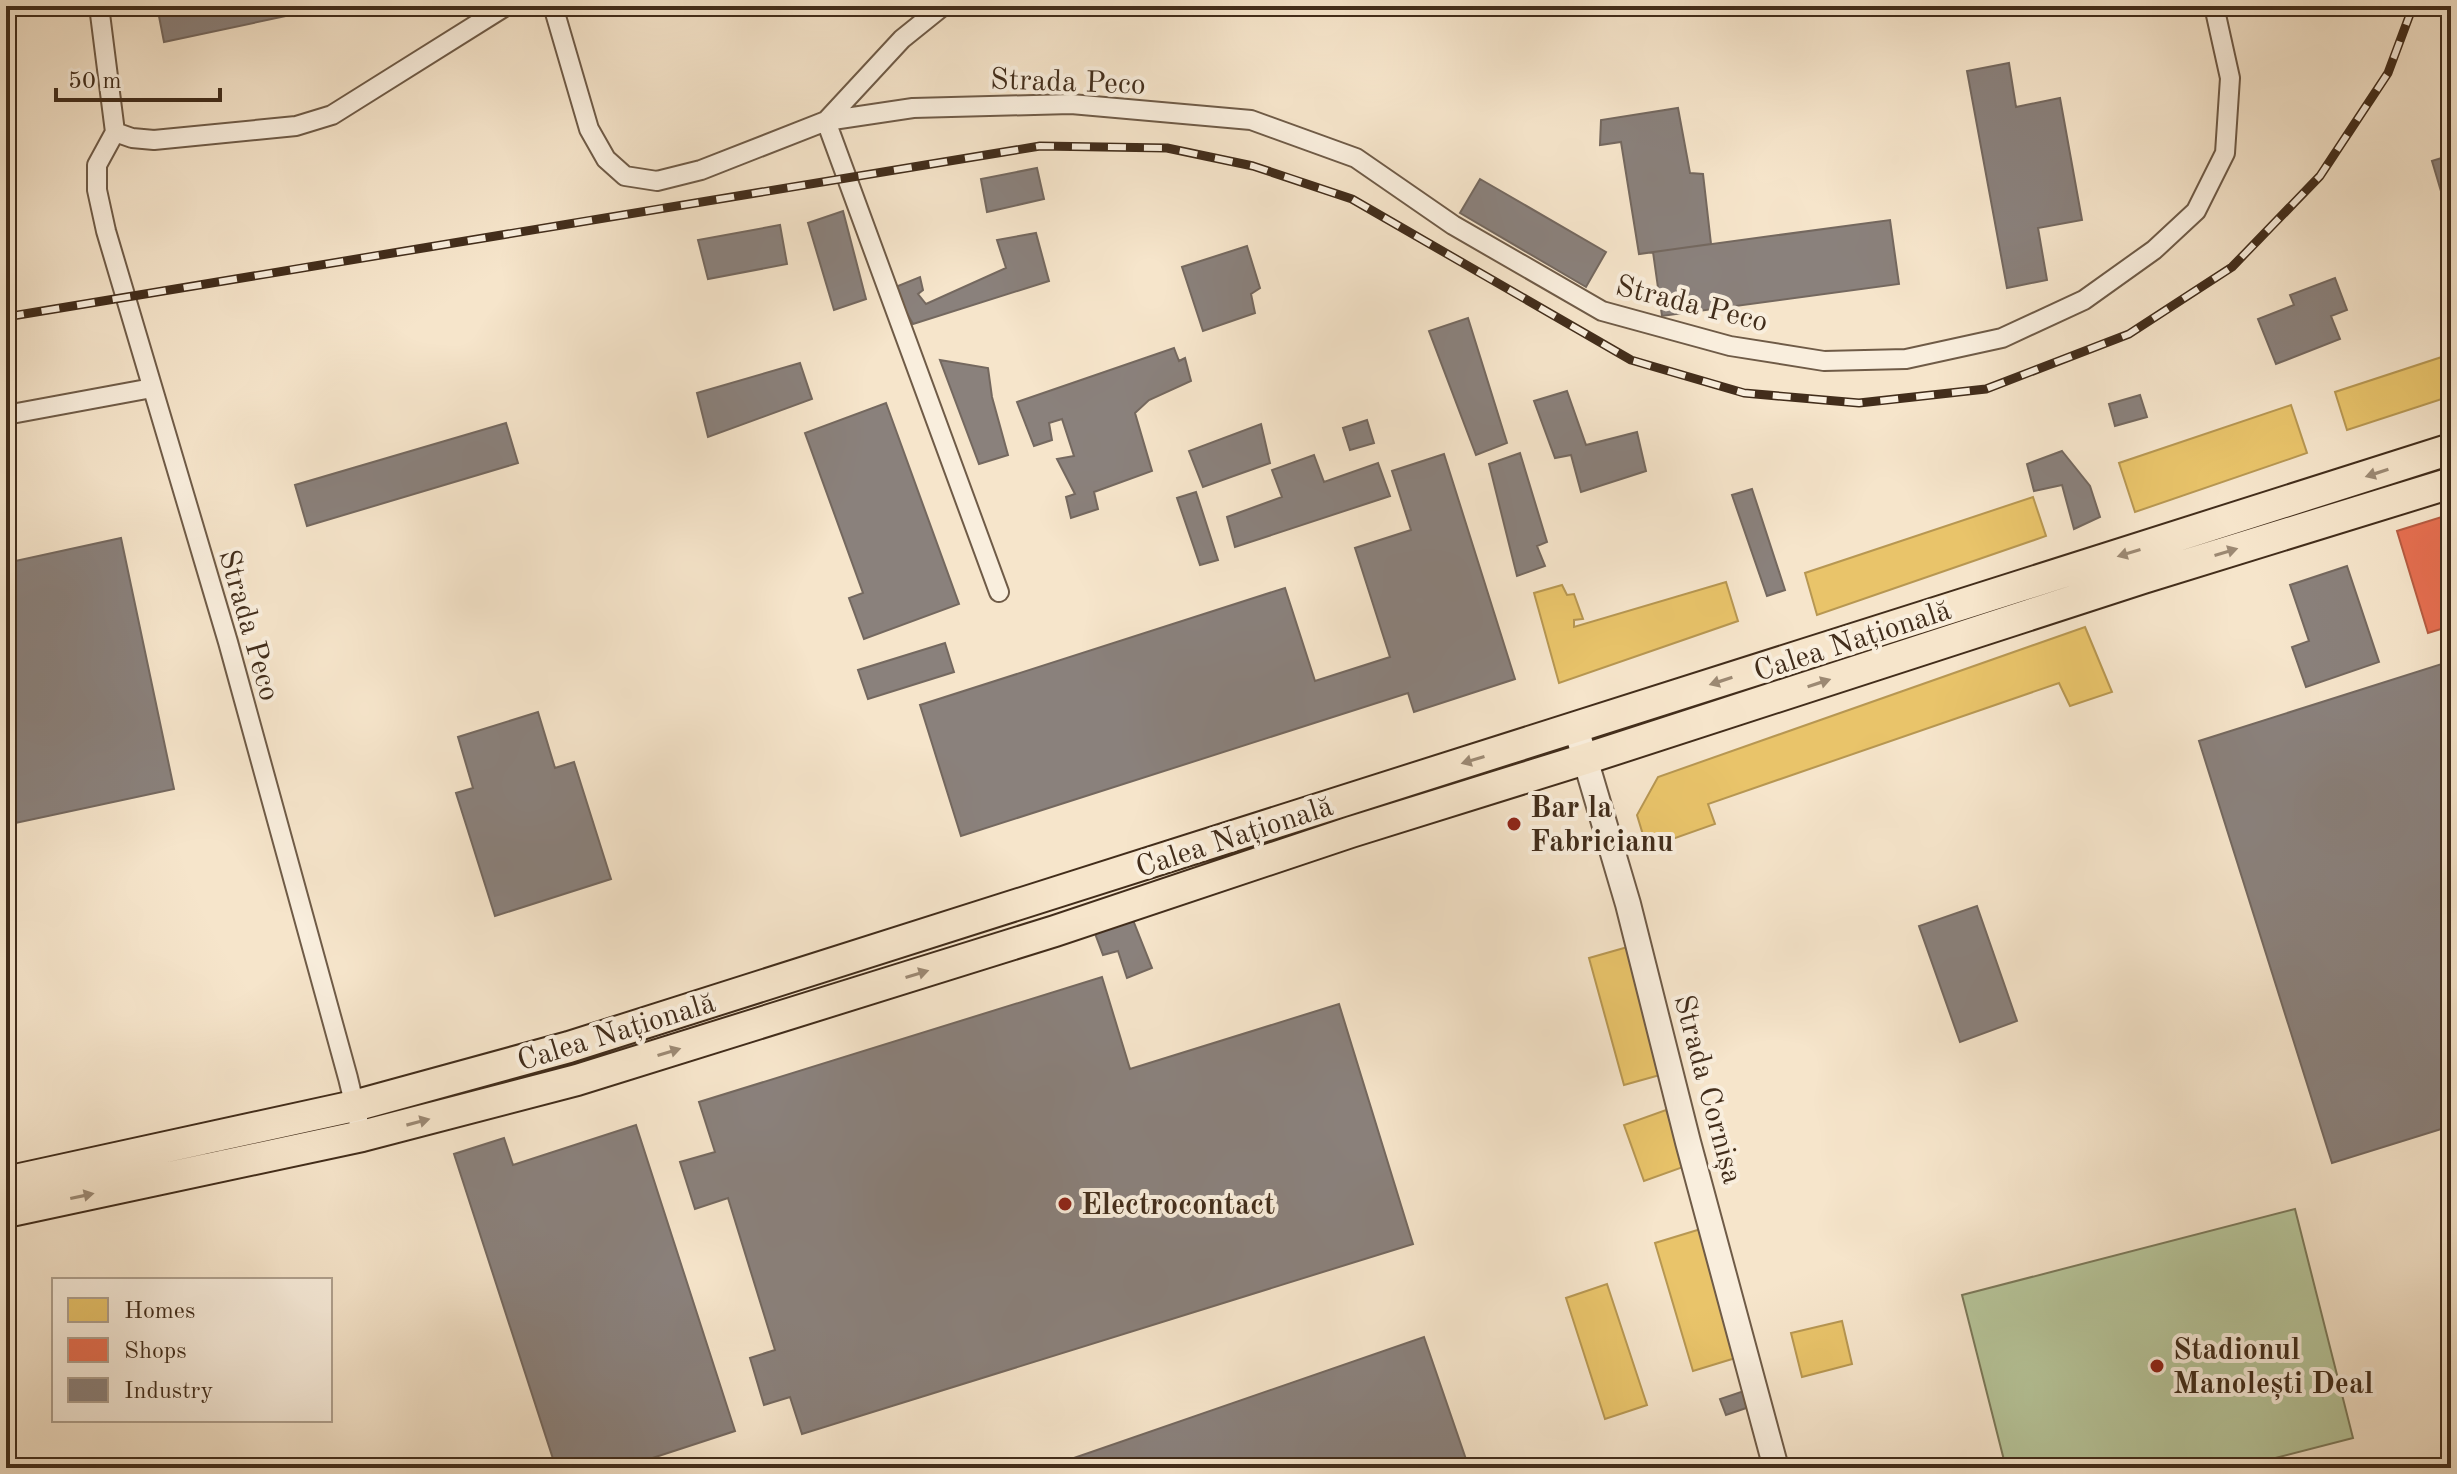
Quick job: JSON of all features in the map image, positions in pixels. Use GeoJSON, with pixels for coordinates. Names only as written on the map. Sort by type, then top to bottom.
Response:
{"type":"FeatureCollection","features":[{"type":"Feature","properties":{"kind":"main road","name":"Calea Națională"},"geometry":{"type":"LineString","coordinates":[[6,1182],[354,1106],[569,1047],[2451,449]]}},
{"type":"Feature","properties":{"kind":"main road","name":"Calea Națională"},"geometry":{"type":"LineString","coordinates":[[6,1212],[362,1136],[592,1076],[1040,936],[1351,832],[2143,578],[2451,483]]}},
{"type":"Feature","properties":{"kind":"street"},"geometry":{"type":"LineString","coordinates":[[99,6],[115,132],[132,138],[154,140],[296,126],[332,115],[506,6]]}},
{"type":"Feature","properties":{"kind":"street","name":"Strada Peco"},"geometry":{"type":"LineString","coordinates":[[553,6],[589,129],[606,159],[625,176],[657,181],[701,170],[826,121],[913,108],[1071,104],[1251,120],[1356,158],[1453,225],[1602,311],[1730,346],[1824,361],[1906,359],[2002,338],[2084,300],[2154,250],[2196,211],[2225,153],[2230,78],[2214,6]]}},
{"type":"Feature","properties":{"kind":"street","name":"Strada Peco"},"geometry":{"type":"LineString","coordinates":[[826,121],[902,39],[943,6]]}},
{"type":"Feature","properties":{"kind":"street"},"geometry":{"type":"LineString","coordinates":[[826,121],[999,592]]}},
{"type":"Feature","properties":{"kind":"street","name":"Strada Peco"},"geometry":{"type":"LineString","coordinates":[[115,132],[97,165],[97,190],[106,231],[228,642],[362,1136]]}},
{"type":"Feature","properties":{"kind":"street"},"geometry":{"type":"LineString","coordinates":[[6,415],[152,388]]}},
{"type":"Feature","properties":{"kind":"street","name":"Strada Cornișa"},"geometry":{"type":"LineString","coordinates":[[1576,728],[1628,904],[1776,1468]]}},
{"type":"Feature","properties":{"kind":"green space","name":"Stadionul Manolești Deal"},"geometry":{"type":"Polygon","coordinates":[[[2295,1209],[2353,1438],[2236,1468],[2006,1468],[1962,1295],[2295,1209]]]}},
{"type":"Feature","properties":{"kind":"building: Homes"},"geometry":{"type":"Polygon","coordinates":[[[2451,354],[2451,396],[2347,430],[2335,392],[2451,354]]]}},
{"type":"Feature","properties":{"kind":"building: Homes"},"geometry":{"type":"Polygon","coordinates":[[[2291,405],[2307,453],[2135,512],[2119,463],[2291,405]]]}},
{"type":"Feature","properties":{"kind":"building: Homes"},"geometry":{"type":"Polygon","coordinates":[[[2033,497],[2046,536],[1817,615],[1805,573],[2033,497]]]}},
{"type":"Feature","properties":{"kind":"building: Homes"},"geometry":{"type":"Polygon","coordinates":[[[1726,582],[1738,621],[1559,683],[1534,593],[1562,585],[1567,595],[1574,594],[1583,619],[1574,620],[1574,627],[1726,582]]]}},
{"type":"Feature","properties":{"kind":"building: Homes"},"geometry":{"type":"Polygon","coordinates":[[[2085,627],[2112,692],[2070,706],[2059,683],[1708,804],[1715,824],[1647,848],[1637,815],[1658,777],[2085,627]]]}},
{"type":"Feature","properties":{"kind":"building: Homes"},"geometry":{"type":"Polygon","coordinates":[[[1631,946],[1667,1073],[1624,1085],[1589,958],[1631,946]]]}},
{"type":"Feature","properties":{"kind":"building: Homes"},"geometry":{"type":"Polygon","coordinates":[[[1666,1110],[1686,1166],[1644,1181],[1624,1125],[1666,1110]]]}},
{"type":"Feature","properties":{"kind":"building: Homes"},"geometry":{"type":"Polygon","coordinates":[[[1704,1228],[1742,1356],[1693,1371],[1655,1243],[1704,1228]]]}},
{"type":"Feature","properties":{"kind":"building: Homes"},"geometry":{"type":"Polygon","coordinates":[[[1607,1284],[1647,1405],[1605,1419],[1566,1298],[1607,1284]]]}},
{"type":"Feature","properties":{"kind":"building: Homes"},"geometry":{"type":"Polygon","coordinates":[[[1842,1321],[1852,1364],[1802,1377],[1791,1333],[1842,1321]]]}},
{"type":"Feature","properties":{"kind":"building: Shops"},"geometry":{"type":"Polygon","coordinates":[[[2451,514],[2451,626],[2428,633],[2397,531],[2451,514]]]}},
{"type":"Feature","properties":{"kind":"building: Industry"},"geometry":{"type":"Polygon","coordinates":[[[157,6],[333,6],[164,42],[157,6]]]}},
{"type":"Feature","properties":{"kind":"building: Industry"},"geometry":{"type":"Polygon","coordinates":[[[2009,63],[2016,107],[2060,98],[2082,220],[2038,228],[2047,280],[2007,288],[1967,71],[2009,63]]]}},
{"type":"Feature","properties":{"kind":"building: Industry"},"geometry":{"type":"Polygon","coordinates":[[[1678,108],[1690,173],[1703,174],[1711,244],[1639,254],[1621,142],[1600,145],[1601,120],[1678,108]]]}},
{"type":"Feature","properties":{"kind":"building: Industry"},"geometry":{"type":"Polygon","coordinates":[[[2451,155],[2451,225],[2432,161],[2451,155]]]}},
{"type":"Feature","properties":{"kind":"building: Industry"},"geometry":{"type":"Polygon","coordinates":[[[1037,168],[1044,199],[987,212],[981,179],[1037,168]]]}},
{"type":"Feature","properties":{"kind":"building: Industry"},"geometry":{"type":"Polygon","coordinates":[[[1480,179],[1606,252],[1586,287],[1460,213],[1480,179]]]}},
{"type":"Feature","properties":{"kind":"building: Industry"},"geometry":{"type":"Polygon","coordinates":[[[843,211],[866,299],[834,310],[808,223],[843,211]]]}},
{"type":"Feature","properties":{"kind":"building: Industry"},"geometry":{"type":"Polygon","coordinates":[[[1890,220],[1899,284],[1662,316],[1653,252],[1890,220]]]}},
{"type":"Feature","properties":{"kind":"building: Industry"},"geometry":{"type":"Polygon","coordinates":[[[780,225],[787,264],[708,279],[698,240],[780,225]]]}},
{"type":"Feature","properties":{"kind":"building: Industry"},"geometry":{"type":"Polygon","coordinates":[[[1036,233],[1049,281],[913,324],[893,288],[920,277],[923,290],[918,294],[926,304],[1006,268],[997,240],[1036,233]]]}},
{"type":"Feature","properties":{"kind":"building: Industry"},"geometry":{"type":"Polygon","coordinates":[[[1247,246],[1260,288],[1251,294],[1255,313],[1203,331],[1182,267],[1247,246]]]}},
{"type":"Feature","properties":{"kind":"building: Industry"},"geometry":{"type":"Polygon","coordinates":[[[2335,278],[2347,310],[2331,316],[2340,339],[2276,364],[2258,319],[2294,305],[2290,295],[2335,278]]]}},
{"type":"Feature","properties":{"kind":"building: Industry"},"geometry":{"type":"Polygon","coordinates":[[[1468,318],[1507,443],[1476,455],[1429,331],[1468,318]]]}},
{"type":"Feature","properties":{"kind":"building: Industry"},"geometry":{"type":"Polygon","coordinates":[[[1174,348],[1179,361],[1185,358],[1191,381],[1149,400],[1135,413],[1152,471],[1094,492],[1098,509],[1071,518],[1066,497],[1075,494],[1057,459],[1074,456],[1062,419],[1049,423],[1052,440],[1034,446],[1017,402],[1174,348]]]}},
{"type":"Feature","properties":{"kind":"building: Industry"},"geometry":{"type":"Polygon","coordinates":[[[940,360],[988,368],[992,397],[1008,455],[979,464],[940,360]]]}},
{"type":"Feature","properties":{"kind":"building: Industry"},"geometry":{"type":"Polygon","coordinates":[[[800,363],[812,399],[708,437],[697,393],[800,363]]]}},
{"type":"Feature","properties":{"kind":"building: Industry"},"geometry":{"type":"Polygon","coordinates":[[[1567,391],[1586,445],[1637,432],[1646,471],[1581,492],[1571,455],[1555,458],[1534,401],[1567,391]]]}},
{"type":"Feature","properties":{"kind":"building: Industry"},"geometry":{"type":"Polygon","coordinates":[[[2140,395],[2147,417],[2115,426],[2109,404],[2140,395]]]}},
{"type":"Feature","properties":{"kind":"building: Industry"},"geometry":{"type":"Polygon","coordinates":[[[886,403],[959,604],[864,639],[849,598],[863,593],[805,433],[886,403]]]}},
{"type":"Feature","properties":{"kind":"building: Industry"},"geometry":{"type":"Polygon","coordinates":[[[1367,420],[1374,443],[1350,450],[1343,428],[1367,420]]]}},
{"type":"Feature","properties":{"kind":"building: Industry"},"geometry":{"type":"Polygon","coordinates":[[[506,423],[518,463],[307,526],[295,485],[506,423]]]}},
{"type":"Feature","properties":{"kind":"building: Industry"},"geometry":{"type":"Polygon","coordinates":[[[1261,424],[1270,463],[1203,487],[1189,451],[1261,424]]]}},
{"type":"Feature","properties":{"kind":"building: Industry"},"geometry":{"type":"Polygon","coordinates":[[[2062,451],[2090,486],[2100,517],[2074,529],[2062,485],[2034,491],[2027,464],[2062,451]]]}},
{"type":"Feature","properties":{"kind":"building: Industry"},"geometry":{"type":"Polygon","coordinates":[[[1520,453],[1547,542],[1537,546],[1545,566],[1517,576],[1489,464],[1520,453]]]}},
{"type":"Feature","properties":{"kind":"building: Industry"},"geometry":{"type":"Polygon","coordinates":[[[1444,454],[1515,679],[1414,712],[1408,693],[961,836],[920,705],[1285,588],[1315,681],[1390,657],[1355,548],[1411,530],[1392,471],[1444,454]]]}},
{"type":"Feature","properties":{"kind":"building: Industry"},"geometry":{"type":"Polygon","coordinates":[[[1314,455],[1324,482],[1378,463],[1390,496],[1235,547],[1227,517],[1282,497],[1272,470],[1314,455]]]}},
{"type":"Feature","properties":{"kind":"building: Industry"},"geometry":{"type":"Polygon","coordinates":[[[1752,489],[1785,590],[1767,596],[1732,495],[1752,489]]]}},
{"type":"Feature","properties":{"kind":"building: Industry"},"geometry":{"type":"Polygon","coordinates":[[[1196,492],[1218,560],[1200,565],[1177,498],[1196,492]]]}},
{"type":"Feature","properties":{"kind":"building: Industry"},"geometry":{"type":"Polygon","coordinates":[[[121,538],[174,789],[6,825],[6,563],[121,538]]]}},
{"type":"Feature","properties":{"kind":"building: Industry"},"geometry":{"type":"Polygon","coordinates":[[[2347,566],[2379,662],[2306,687],[2292,647],[2309,641],[2290,585],[2347,566]]]}},
{"type":"Feature","properties":{"kind":"building: Industry"},"geometry":{"type":"Polygon","coordinates":[[[945,643],[954,672],[868,699],[858,670],[945,643]]]}},
{"type":"Feature","properties":{"kind":"building: Industry"},"geometry":{"type":"Polygon","coordinates":[[[2451,661],[2451,1126],[2332,1163],[2199,741],[2451,661]]]}},
{"type":"Feature","properties":{"kind":"building: Industry"},"geometry":{"type":"Polygon","coordinates":[[[538,712],[555,768],[574,762],[611,879],[495,916],[456,793],[473,788],[458,737],[538,712]]]}},
{"type":"Feature","properties":{"kind":"building: Industry"},"geometry":{"type":"Polygon","coordinates":[[[1977,906],[2017,1021],[1960,1042],[1919,926],[1977,906]]]}},
{"type":"Feature","properties":{"kind":"building: Industry"},"geometry":{"type":"Polygon","coordinates":[[[1131,915],[1152,968],[1127,978],[1118,951],[1103,955],[1093,928],[1131,915]]]}},
{"type":"Feature","properties":{"kind":"building: Industry","name":"Electrocontact"},"geometry":{"type":"Polygon","coordinates":[[[1102,977],[1130,1069],[1339,1004],[1413,1244],[802,1434],[790,1397],[764,1405],[750,1358],[775,1350],[728,1198],[695,1209],[680,1162],[715,1152],[699,1102],[1102,977]]]}},
{"type":"Feature","properties":{"kind":"building: Industry"},"geometry":{"type":"Polygon","coordinates":[[[636,1125],[735,1431],[622,1468],[556,1468],[454,1154],[504,1138],[513,1165],[636,1125]]]}},
{"type":"Feature","properties":{"kind":"building: Industry"},"geometry":{"type":"Polygon","coordinates":[[[1424,1337],[1469,1468],[1045,1468],[1424,1337]]]}},
{"type":"Feature","properties":{"kind":"building: Industry"},"geometry":{"type":"Polygon","coordinates":[[[1744,1391],[1749,1407],[1726,1415],[1720,1399],[1744,1391]]]}},
{"type":"Feature","properties":{"kind":"railway"},"geometry":{"type":"LineString","coordinates":[[6,317],[1040,146],[1167,148],[1253,166],[1352,199],[1631,360],[1744,393],[1859,403],[1986,389],[2129,334],[2232,267],[2320,176],[2388,73],[2413,6]]}},
{"type":"Feature","properties":{"kind":"place","name":"Bar la Fabricianu"},"geometry":{"type":"Point","coordinates":[1514,824]}},
{"type":"Feature","properties":{"kind":"place","name":"Electrocontact"},"geometry":{"type":"Point","coordinates":[1065,1204]}},
{"type":"Feature","properties":{"kind":"place","name":"Stadionul Manolești Deal"},"geometry":{"type":"Point","coordinates":[2157,1366]}}]}
